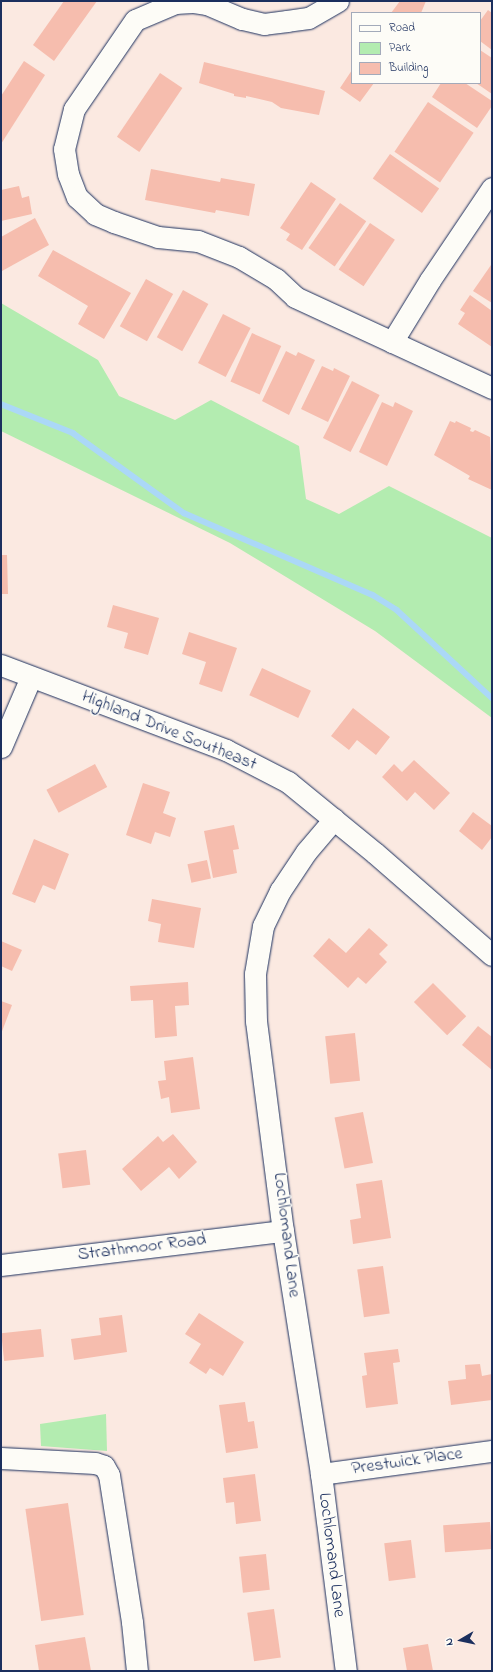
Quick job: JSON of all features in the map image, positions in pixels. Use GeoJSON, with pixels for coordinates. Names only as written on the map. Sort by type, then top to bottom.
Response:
{"type":"FeatureCollection","features":[{"type":"Feature","properties":{"kind":"street"},"geometry":{"type":"LineString","coordinates":[[338,1],[308,18],[287,22],[264,24],[242,19],[207,4],[192,2],[175,3],[135,20],[74,109],[64,150],[68,174],[77,197],[95,214],[158,237],[198,241],[239,257],[276,279],[295,296],[492,388]]}},
{"type":"Feature","properties":{"kind":"street"},"geometry":{"type":"LineString","coordinates":[[392,342],[430,280],[492,188]]}},
{"type":"Feature","properties":{"kind":"street","name":"Highland Drive Southeast"},"geometry":{"type":"LineString","coordinates":[[1,665],[234,754],[288,782],[334,819],[492,955]]}},
{"type":"Feature","properties":{"kind":"street"},"geometry":{"type":"LineString","coordinates":[[1,746],[31,677]]}},
{"type":"Feature","properties":{"kind":"street","name":"Lochlomand Lane"},"geometry":{"type":"LineString","coordinates":[[334,819],[306,852],[280,891],[263,926],[255,974],[256,1021],[284,1232],[321,1474],[346,1671]]}},
{"type":"Feature","properties":{"kind":"street","name":"Strathmoor Road"},"geometry":{"type":"LineString","coordinates":[[1,1265],[284,1232]]}},
{"type":"Feature","properties":{"kind":"street","name":"Prestwick Place"},"geometry":{"type":"LineString","coordinates":[[321,1474],[492,1451]]}},
{"type":"Feature","properties":{"kind":"street"},"geometry":{"type":"LineString","coordinates":[[1,1458],[95,1463],[104,1466],[109,1475],[132,1622],[137,1671]]}},
{"type":"Feature","properties":{"kind":"green space"},"geometry":{"type":"Polygon","coordinates":[[[1,303],[98,360],[119,396],[175,420],[211,400],[299,446],[306,499],[339,514],[389,486],[492,538],[492,718],[375,631],[230,543],[1,431],[1,303]]]}},
{"type":"Feature","properties":{"kind":"green space"},"geometry":{"type":"Polygon","coordinates":[[[106,1414],[107,1451],[41,1446],[40,1424],[106,1414]]]}},
{"type":"Feature","properties":{"kind":"building"},"geometry":{"type":"Polygon","coordinates":[[[64,1],[97,1],[54,61],[33,45],[64,1]]]}},
{"type":"Feature","properties":{"kind":"building"},"geometry":{"type":"Polygon","coordinates":[[[400,1],[426,1],[421,12],[392,12],[400,1]]]}},
{"type":"Feature","properties":{"kind":"building"},"geometry":{"type":"Polygon","coordinates":[[[488,10],[492,13],[492,50],[481,42],[481,20],[488,10]]]}},
{"type":"Feature","properties":{"kind":"building"},"geometry":{"type":"Polygon","coordinates":[[[481,51],[492,58],[492,94],[477,84],[481,84],[481,51]]]}},
{"type":"Feature","properties":{"kind":"building"},"geometry":{"type":"Polygon","coordinates":[[[24,61],[45,75],[1,144],[1,96],[24,61]]]}},
{"type":"Feature","properties":{"kind":"building"},"geometry":{"type":"Polygon","coordinates":[[[204,62],[325,91],[319,115],[281,108],[272,102],[246,96],[246,98],[234,96],[234,94],[199,83],[204,62]]]}},
{"type":"Feature","properties":{"kind":"building"},"geometry":{"type":"Polygon","coordinates":[[[351,72],[351,84],[373,84],[360,102],[340,88],[351,72]]]}},
{"type":"Feature","properties":{"kind":"building"},"geometry":{"type":"Polygon","coordinates":[[[160,73],[182,88],[139,152],[117,137],[160,73]]]}},
{"type":"Feature","properties":{"kind":"building"},"geometry":{"type":"Polygon","coordinates":[[[440,84],[466,84],[492,101],[492,106],[477,128],[432,97],[440,84]]]}},
{"type":"Feature","properties":{"kind":"building"},"geometry":{"type":"Polygon","coordinates":[[[428,102],[474,133],[440,182],[394,152],[428,102]]]}},
{"type":"Feature","properties":{"kind":"building"},"geometry":{"type":"Polygon","coordinates":[[[390,154],[439,188],[422,213],[373,179],[390,154]]]}},
{"type":"Feature","properties":{"kind":"building"},"geometry":{"type":"Polygon","coordinates":[[[151,169],[220,182],[221,178],[255,184],[249,216],[216,210],[215,213],[145,200],[151,169]]]}},
{"type":"Feature","properties":{"kind":"building"},"geometry":{"type":"Polygon","coordinates":[[[311,182],[336,199],[302,250],[286,240],[290,234],[280,228],[311,182]]]}},
{"type":"Feature","properties":{"kind":"building"},"geometry":{"type":"Polygon","coordinates":[[[19,186],[22,198],[29,196],[32,214],[1,221],[1,190],[19,186]]]}},
{"type":"Feature","properties":{"kind":"building"},"geometry":{"type":"Polygon","coordinates":[[[340,203],[366,221],[335,266],[308,248],[340,203]]]}},
{"type":"Feature","properties":{"kind":"building"},"geometry":{"type":"Polygon","coordinates":[[[35,218],[49,245],[2,271],[1,237],[35,218]]]}},
{"type":"Feature","properties":{"kind":"building"},"geometry":{"type":"Polygon","coordinates":[[[370,223],[395,240],[364,286],[339,269],[370,223]]]}},
{"type":"Feature","properties":{"kind":"building"},"geometry":{"type":"Polygon","coordinates":[[[53,250],[131,293],[104,339],[78,324],[88,306],[38,276],[53,250]]]}},
{"type":"Feature","properties":{"kind":"building"},"geometry":{"type":"Polygon","coordinates":[[[491,265],[492,266],[492,303],[473,291],[491,265]]]}},
{"type":"Feature","properties":{"kind":"building"},"geometry":{"type":"Polygon","coordinates":[[[146,279],[173,294],[147,341],[120,326],[146,279]]]}},
{"type":"Feature","properties":{"kind":"building"},"geometry":{"type":"Polygon","coordinates":[[[183,290],[208,304],[182,351],[157,337],[183,290]]]}},
{"type":"Feature","properties":{"kind":"building"},"geometry":{"type":"Polygon","coordinates":[[[470,295],[492,311],[492,347],[458,324],[465,313],[460,310],[470,295]]]}},
{"type":"Feature","properties":{"kind":"building"},"geometry":{"type":"Polygon","coordinates":[[[223,314],[251,328],[226,377],[198,363],[223,314]]]}},
{"type":"Feature","properties":{"kind":"building"},"geometry":{"type":"Polygon","coordinates":[[[252,333],[281,346],[260,394],[230,381],[252,333]]]}},
{"type":"Feature","properties":{"kind":"building"},"geometry":{"type":"Polygon","coordinates":[[[286,351],[296,356],[298,352],[315,360],[289,415],[262,401],[286,351]]]}},
{"type":"Feature","properties":{"kind":"building"},"geometry":{"type":"Polygon","coordinates":[[[322,366],[333,371],[334,368],[350,376],[328,422],[301,409],[322,366]]]}},
{"type":"Feature","properties":{"kind":"building"},"geometry":{"type":"Polygon","coordinates":[[[352,381],[380,395],[351,452],[323,438],[352,381]]]}},
{"type":"Feature","properties":{"kind":"building"},"geometry":{"type":"Polygon","coordinates":[[[382,402],[393,407],[395,402],[413,411],[387,466],[359,452],[382,402]]]}},
{"type":"Feature","properties":{"kind":"building"},"geometry":{"type":"Polygon","coordinates":[[[450,421],[455,423],[456,421],[471,428],[470,431],[473,432],[475,430],[490,437],[492,490],[468,479],[470,476],[434,455],[450,421]]]}},
{"type":"Feature","properties":{"kind":"building"},"geometry":{"type":"Polygon","coordinates":[[[1,555],[7,555],[8,594],[1,594],[1,555]]]}},
{"type":"Feature","properties":{"kind":"building"},"geometry":{"type":"Polygon","coordinates":[[[113,605],[159,618],[148,655],[124,648],[128,633],[107,627],[113,605]]]}},
{"type":"Feature","properties":{"kind":"building"},"geometry":{"type":"Polygon","coordinates":[[[189,632],[237,648],[222,692],[199,684],[206,662],[182,654],[189,632]]]}},
{"type":"Feature","properties":{"kind":"building"},"geometry":{"type":"Polygon","coordinates":[[[262,668],[311,691],[298,718],[249,695],[262,668]]]}},
{"type":"Feature","properties":{"kind":"building"},"geometry":{"type":"Polygon","coordinates":[[[353,708],[390,737],[376,755],[357,740],[349,750],[331,736],[353,708]]]}},
{"type":"Feature","properties":{"kind":"building"},"geometry":{"type":"Polygon","coordinates":[[[414,760],[450,793],[434,810],[415,792],[407,801],[382,777],[394,764],[402,772],[414,760]]]}},
{"type":"Feature","properties":{"kind":"building"},"geometry":{"type":"Polygon","coordinates":[[[95,764],[107,787],[59,813],[46,790],[95,764]]]}},
{"type":"Feature","properties":{"kind":"building"},"geometry":{"type":"Polygon","coordinates":[[[143,783],[170,792],[163,813],[176,818],[170,837],[155,832],[151,844],[126,835],[143,783]]]}},
{"type":"Feature","properties":{"kind":"building"},"geometry":{"type":"Polygon","coordinates":[[[473,812],[492,826],[492,837],[482,850],[459,831],[473,812]]]}},
{"type":"Feature","properties":{"kind":"building"},"geometry":{"type":"Polygon","coordinates":[[[234,825],[239,849],[233,850],[237,873],[213,878],[204,831],[234,825]]]}},
{"type":"Feature","properties":{"kind":"building"},"geometry":{"type":"Polygon","coordinates":[[[34,839],[69,854],[55,890],[43,885],[35,903],[12,894],[34,839]]]}},
{"type":"Feature","properties":{"kind":"building"},"geometry":{"type":"Polygon","coordinates":[[[207,860],[211,879],[191,883],[187,864],[207,860]]]}},
{"type":"Feature","properties":{"kind":"building"},"geometry":{"type":"Polygon","coordinates":[[[152,899],[201,908],[194,948],[158,942],[161,924],[148,921],[152,899]]]}},
{"type":"Feature","properties":{"kind":"building"},"geometry":{"type":"Polygon","coordinates":[[[369,928],[388,945],[379,954],[387,962],[366,984],[358,977],[348,988],[313,956],[329,938],[346,953],[369,928]]]}},
{"type":"Feature","properties":{"kind":"building"},"geometry":{"type":"Polygon","coordinates":[[[1,941],[22,950],[12,971],[1,966],[1,941]]]}},
{"type":"Feature","properties":{"kind":"building"},"geometry":{"type":"Polygon","coordinates":[[[188,982],[189,1005],[175,1006],[177,1036],[155,1038],[153,1000],[131,1001],[130,986],[188,982]]]}},
{"type":"Feature","properties":{"kind":"building"},"geometry":{"type":"Polygon","coordinates":[[[433,983],[466,1016],[447,1035],[414,1002],[433,983]]]}},
{"type":"Feature","properties":{"kind":"building"},"geometry":{"type":"Polygon","coordinates":[[[1,1001],[12,1005],[1,1034],[1,1001]]]}},
{"type":"Feature","properties":{"kind":"building"},"geometry":{"type":"Polygon","coordinates":[[[478,1026],[492,1037],[492,1070],[462,1045],[478,1026]]]}},
{"type":"Feature","properties":{"kind":"building"},"geometry":{"type":"Polygon","coordinates":[[[355,1033],[360,1081],[330,1084],[325,1036],[355,1033]]]}},
{"type":"Feature","properties":{"kind":"building"},"geometry":{"type":"Polygon","coordinates":[[[193,1057],[200,1109],[171,1113],[169,1097],[161,1099],[158,1081],[166,1080],[164,1061],[193,1057]]]}},
{"type":"Feature","properties":{"kind":"building"},"geometry":{"type":"Polygon","coordinates":[[[363,1112],[373,1163],[344,1169],[335,1118],[363,1112]]]}},
{"type":"Feature","properties":{"kind":"building"},"geometry":{"type":"Polygon","coordinates":[[[173,1134],[197,1162],[179,1179],[169,1167],[141,1191],[122,1169],[158,1136],[163,1142],[173,1134]]]}},
{"type":"Feature","properties":{"kind":"building"},"geometry":{"type":"Polygon","coordinates":[[[86,1150],[90,1185],[62,1188],[58,1153],[86,1150]]]}},
{"type":"Feature","properties":{"kind":"building"},"geometry":{"type":"Polygon","coordinates":[[[382,1180],[391,1238],[353,1244],[350,1220],[361,1218],[356,1184],[382,1180]]]}},
{"type":"Feature","properties":{"kind":"building"},"geometry":{"type":"Polygon","coordinates":[[[383,1266],[390,1314],[364,1317],[357,1270],[383,1266]]]}},
{"type":"Feature","properties":{"kind":"building"},"geometry":{"type":"Polygon","coordinates":[[[199,1313],[244,1342],[223,1376],[210,1368],[206,1374],[189,1363],[201,1344],[185,1334],[199,1313]]]}},
{"type":"Feature","properties":{"kind":"building"},"geometry":{"type":"Polygon","coordinates":[[[122,1315],[127,1352],[74,1360],[71,1339],[101,1335],[99,1318],[122,1315]]]}},
{"type":"Feature","properties":{"kind":"building"},"geometry":{"type":"Polygon","coordinates":[[[41,1329],[44,1357],[4,1361],[1,1333],[41,1329]]]}},
{"type":"Feature","properties":{"kind":"building"},"geometry":{"type":"Polygon","coordinates":[[[398,1349],[400,1362],[393,1363],[398,1404],[366,1408],[362,1376],[367,1375],[364,1353],[398,1349]]]}},
{"type":"Feature","properties":{"kind":"building"},"geometry":{"type":"Polygon","coordinates":[[[480,1364],[482,1376],[492,1374],[492,1400],[451,1405],[448,1381],[466,1379],[465,1365],[480,1364]]]}},
{"type":"Feature","properties":{"kind":"building"},"geometry":{"type":"Polygon","coordinates":[[[245,1402],[248,1422],[254,1421],[258,1448],[226,1453],[219,1405],[245,1402]]]}},
{"type":"Feature","properties":{"kind":"building"},"geometry":{"type":"Polygon","coordinates":[[[255,1474],[261,1521],[236,1524],[234,1502],[226,1503],[223,1478],[255,1474]]]}},
{"type":"Feature","properties":{"kind":"building"},"geometry":{"type":"Polygon","coordinates":[[[68,1503],[84,1615],[41,1621],[25,1509],[68,1503]]]}},
{"type":"Feature","properties":{"kind":"building"},"geometry":{"type":"Polygon","coordinates":[[[490,1522],[492,1549],[445,1552],[443,1525],[490,1522]]]}},
{"type":"Feature","properties":{"kind":"building"},"geometry":{"type":"Polygon","coordinates":[[[411,1540],[416,1578],[389,1581],[384,1543],[411,1540]]]}},
{"type":"Feature","properties":{"kind":"building"},"geometry":{"type":"Polygon","coordinates":[[[266,1554],[270,1590],[243,1593],[239,1557],[266,1554]]]}},
{"type":"Feature","properties":{"kind":"building"},"geometry":{"type":"Polygon","coordinates":[[[274,1609],[281,1658],[254,1661],[247,1613],[274,1609]]]}},
{"type":"Feature","properties":{"kind":"building"},"geometry":{"type":"Polygon","coordinates":[[[85,1637],[91,1671],[39,1671],[35,1645],[85,1637]]]}},
{"type":"Feature","properties":{"kind":"building"},"geometry":{"type":"Polygon","coordinates":[[[428,1644],[433,1671],[407,1671],[403,1648],[428,1644]]]}},
{"type":"Feature","properties":{"kind":"waterway"},"geometry":{"type":"LineString","coordinates":[[1,404],[73,433],[184,513],[373,595],[397,610],[492,698]]}}]}
